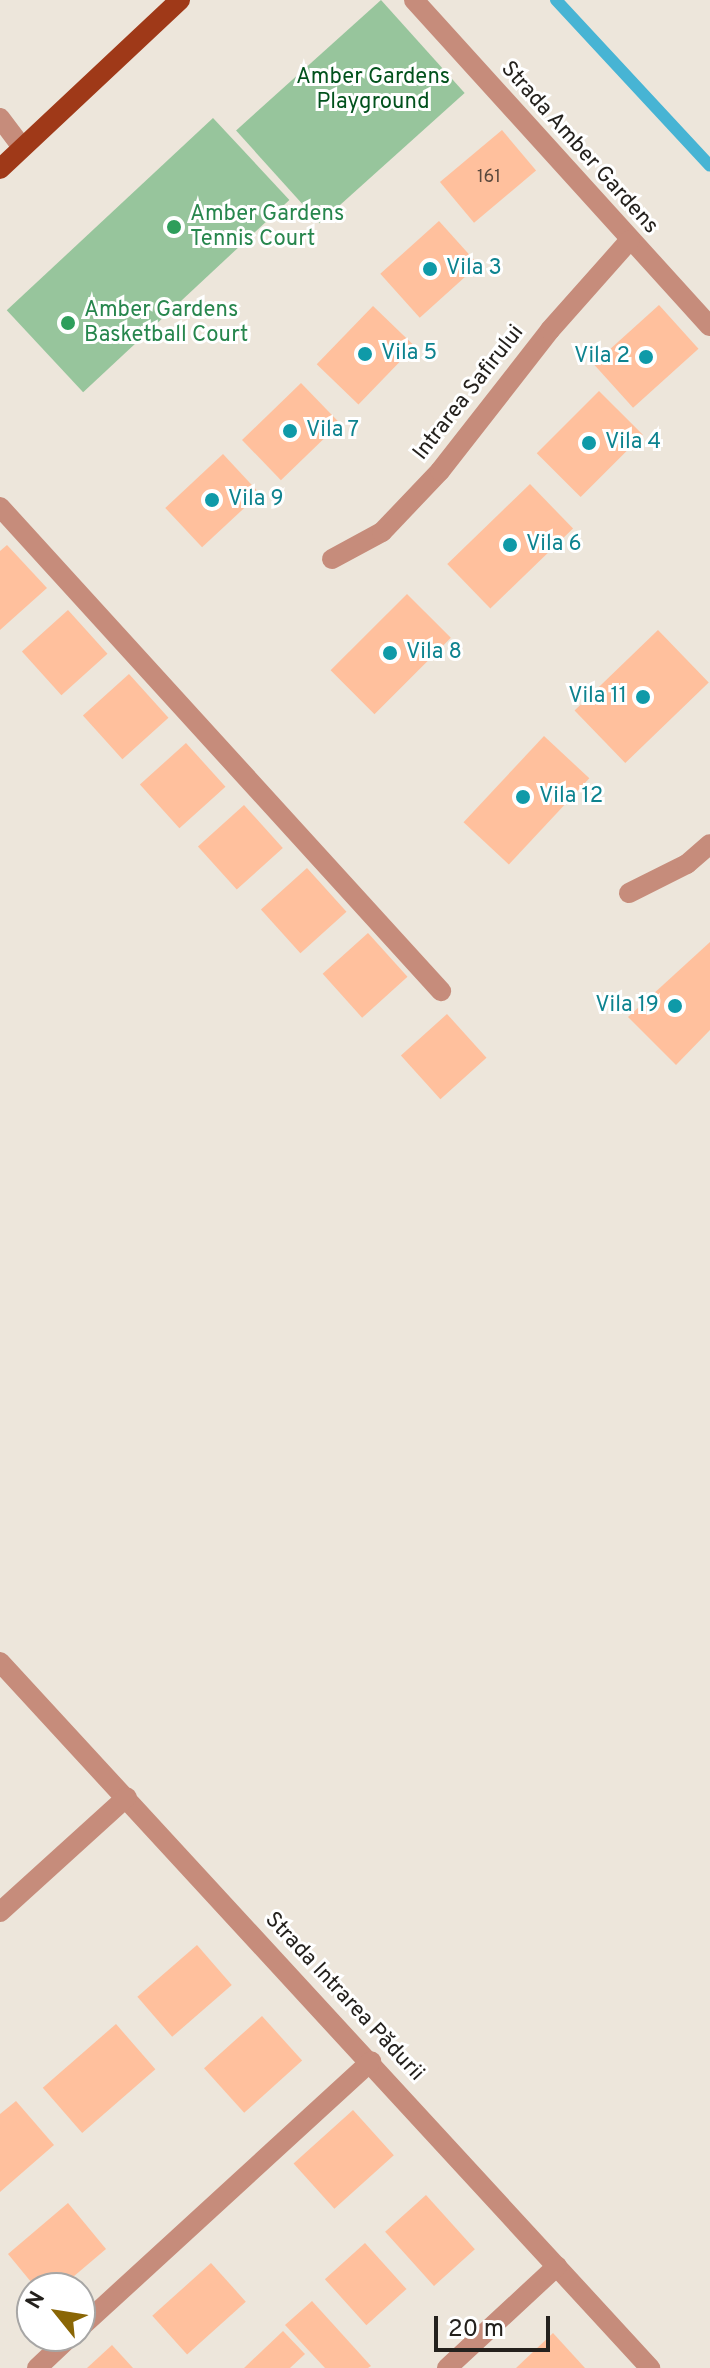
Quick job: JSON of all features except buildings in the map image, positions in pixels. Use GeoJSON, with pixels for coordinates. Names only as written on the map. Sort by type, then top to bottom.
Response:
{"type":"FeatureCollection","features":[{"type":"Feature","properties":{"kind":"main road"},"geometry":{"type":"LineString","coordinates":[[0,169],[180,0]]}},
{"type":"Feature","properties":{"kind":"street","name":"Strada Amber Gardens"},"geometry":{"type":"LineString","coordinates":[[414,0],[710,326]]}},
{"type":"Feature","properties":{"kind":"street"},"geometry":{"type":"LineString","coordinates":[[0,118],[22,147]]}},
{"type":"Feature","properties":{"kind":"street","name":"Intrarea Safirului"},"geometry":{"type":"LineString","coordinates":[[332,559],[382,532],[440,471],[550,330],[630,240]]}},
{"type":"Feature","properties":{"kind":"street"},"geometry":{"type":"LineString","coordinates":[[0,507],[441,991]]}},
{"type":"Feature","properties":{"kind":"street"},"geometry":{"type":"LineString","coordinates":[[629,893],[687,864],[710,844]]}},
{"type":"Feature","properties":{"kind":"street","name":"Strada Intrarea Pădurii"},"geometry":{"type":"LineString","coordinates":[[0,1662],[371,2061],[650,2368]]}},
{"type":"Feature","properties":{"kind":"street"},"geometry":{"type":"LineString","coordinates":[[0,1912],[127,1797]]}},
{"type":"Feature","properties":{"kind":"street"},"geometry":{"type":"LineString","coordinates":[[96,2313],[371,2061]]}},
{"type":"Feature","properties":{"kind":"street"},"geometry":{"type":"LineString","coordinates":[[447,2368],[557,2266]]}},
{"type":"Feature","properties":{"kind":"street"},"geometry":{"type":"LineString","coordinates":[[37,2368],[54,2352]]}},
{"type":"Feature","properties":{"kind":"green space","name":"Amber Gardens Playground"},"geometry":{"type":"Polygon","coordinates":[[[381,0],[465,93],[320,223],[236,130],[381,0]]]}},
{"type":"Feature","properties":{"kind":"green space","name":"Amber Gardens Tennis Court"},"geometry":{"type":"Polygon","coordinates":[[[213,118],[289,200],[83,392],[7,310],[213,118]]]}},
{"type":"Feature","properties":{"kind":"waterway"},"geometry":{"type":"LineString","coordinates":[[556,0],[710,166]]}},
{"type":"Feature","properties":{"kind":"place","name":"Amber Gardens Tennis Court"},"geometry":{"type":"Point","coordinates":[174,227]}},
{"type":"Feature","properties":{"kind":"place","name":"Vila 3"},"geometry":{"type":"Point","coordinates":[430,269]}},
{"type":"Feature","properties":{"kind":"place","name":"Amber Gardens Basketball Court"},"geometry":{"type":"Point","coordinates":[68,323]}},
{"type":"Feature","properties":{"kind":"place","name":"Vila 5"},"geometry":{"type":"Point","coordinates":[365,354]}},
{"type":"Feature","properties":{"kind":"place","name":"Vila 2"},"geometry":{"type":"Point","coordinates":[646,357]}},
{"type":"Feature","properties":{"kind":"place","name":"Vila 7"},"geometry":{"type":"Point","coordinates":[290,431]}},
{"type":"Feature","properties":{"kind":"place","name":"Vila 4"},"geometry":{"type":"Point","coordinates":[589,443]}},
{"type":"Feature","properties":{"kind":"place","name":"Vila 9"},"geometry":{"type":"Point","coordinates":[212,500]}},
{"type":"Feature","properties":{"kind":"place","name":"Vila 6"},"geometry":{"type":"Point","coordinates":[510,545]}},
{"type":"Feature","properties":{"kind":"place","name":"Vila 8"},"geometry":{"type":"Point","coordinates":[390,653]}},
{"type":"Feature","properties":{"kind":"place","name":"Vila 11"},"geometry":{"type":"Point","coordinates":[643,697]}},
{"type":"Feature","properties":{"kind":"place","name":"Vila 12"},"geometry":{"type":"Point","coordinates":[523,797]}},
{"type":"Feature","properties":{"kind":"place","name":"Vila 19"},"geometry":{"type":"Point","coordinates":[675,1006]}}]}
